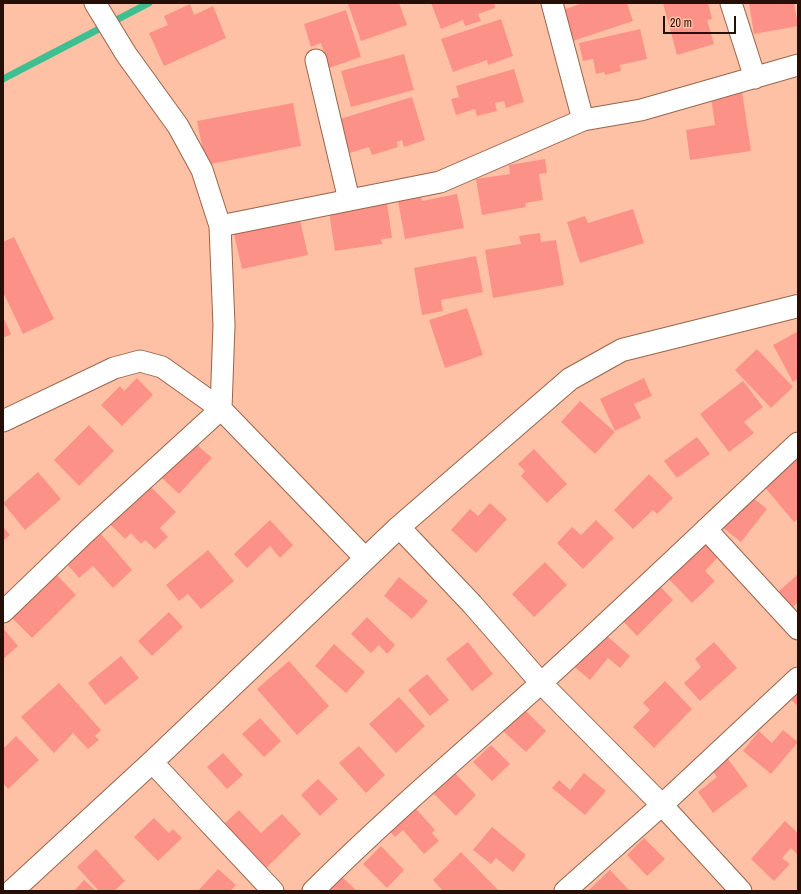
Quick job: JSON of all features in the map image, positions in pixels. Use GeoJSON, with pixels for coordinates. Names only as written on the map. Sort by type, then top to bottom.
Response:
{"type":"FeatureCollection","features":[{"type":"Feature","properties":{"kind":"street"},"geometry":{"type":"LineString","coordinates":[[552,3],[583,120]]}},
{"type":"Feature","properties":{"kind":"street"},"geometry":{"type":"LineString","coordinates":[[731,3],[755,78]]}},
{"type":"Feature","properties":{"kind":"street"},"geometry":{"type":"LineString","coordinates":[[3,612],[85,533],[221,409],[224,325],[220,226],[202,170],[178,126],[97,7]]}},
{"type":"Feature","properties":{"kind":"street"},"geometry":{"type":"LineString","coordinates":[[316,60],[349,200]]}},
{"type":"Feature","properties":{"kind":"street"},"geometry":{"type":"LineString","coordinates":[[220,226],[440,182],[583,120],[641,110],[798,65]]}},
{"type":"Feature","properties":{"kind":"street"},"geometry":{"type":"LineString","coordinates":[[19,889],[399,527],[570,379],[622,350],[798,306]]}},
{"type":"Feature","properties":{"kind":"street"},"geometry":{"type":"LineString","coordinates":[[3,421],[114,368],[140,361],[162,367],[221,409],[366,558]]}},
{"type":"Feature","properties":{"kind":"street"},"geometry":{"type":"LineString","coordinates":[[313,891],[423,786],[541,683],[798,443]]}},
{"type":"Feature","properties":{"kind":"street"},"geometry":{"type":"LineString","coordinates":[[399,527],[472,604],[541,683],[662,805],[741,891]]}},
{"type":"Feature","properties":{"kind":"street"},"geometry":{"type":"LineString","coordinates":[[706,529],[798,629]]}},
{"type":"Feature","properties":{"kind":"street"},"geometry":{"type":"LineString","coordinates":[[565,891],[662,805],[798,678]]}},
{"type":"Feature","properties":{"kind":"street"},"geometry":{"type":"LineString","coordinates":[[152,762],[273,891]]}},
{"type":"Feature","properties":{"kind":"building"},"geometry":{"type":"Polygon","coordinates":[[[399,3],[407,25],[361,41],[348,4],[399,3]]]}},
{"type":"Feature","properties":{"kind":"building"},"geometry":{"type":"Polygon","coordinates":[[[431,3],[494,3],[495,8],[478,14],[481,21],[465,26],[463,20],[441,29],[431,3]]]}},
{"type":"Feature","properties":{"kind":"building"},"geometry":{"type":"Polygon","coordinates":[[[583,3],[627,3],[633,21],[570,42],[560,11],[583,3]]]}},
{"type":"Feature","properties":{"kind":"building"},"geometry":{"type":"Polygon","coordinates":[[[663,3],[708,3],[712,19],[707,20],[714,44],[677,55],[663,3]]]}},
{"type":"Feature","properties":{"kind":"building"},"geometry":{"type":"Polygon","coordinates":[[[749,3],[794,3],[798,26],[754,34],[749,3]]]}},
{"type":"Feature","properties":{"kind":"building"},"geometry":{"type":"Polygon","coordinates":[[[190,4],[194,15],[213,6],[226,38],[164,66],[149,33],[168,25],[164,16],[190,4]]]}},
{"type":"Feature","properties":{"kind":"building"},"geometry":{"type":"Polygon","coordinates":[[[346,10],[361,57],[329,68],[321,43],[311,47],[304,24],[346,10]]]}},
{"type":"Feature","properties":{"kind":"building"},"geometry":{"type":"Polygon","coordinates":[[[501,19],[513,56],[488,65],[487,60],[453,72],[441,39],[501,19]]]}},
{"type":"Feature","properties":{"kind":"building"},"geometry":{"type":"Polygon","coordinates":[[[640,29],[647,59],[620,65],[621,71],[605,75],[604,72],[596,74],[593,59],[583,61],[579,43],[640,29]]]}},
{"type":"Feature","properties":{"kind":"building"},"geometry":{"type":"Polygon","coordinates":[[[404,54],[414,90],[351,107],[341,71],[404,54]]]}},
{"type":"Feature","properties":{"kind":"building"},"geometry":{"type":"Polygon","coordinates":[[[514,69],[524,102],[506,108],[504,101],[495,103],[497,111],[477,116],[475,109],[456,115],[451,99],[459,97],[456,86],[514,69]]]}},
{"type":"Feature","properties":{"kind":"building"},"geometry":{"type":"Polygon","coordinates":[[[742,92],[751,151],[690,160],[686,130],[715,125],[711,97],[742,92]]]}},
{"type":"Feature","properties":{"kind":"building"},"geometry":{"type":"Polygon","coordinates":[[[412,97],[425,140],[404,147],[402,140],[397,142],[398,147],[372,155],[369,147],[350,153],[340,119],[412,97]]]}},
{"type":"Feature","properties":{"kind":"building"},"geometry":{"type":"Polygon","coordinates":[[[293,103],[301,146],[206,165],[197,121],[293,103]]]}},
{"type":"Feature","properties":{"kind":"building"},"geometry":{"type":"Polygon","coordinates":[[[545,159],[547,173],[539,174],[543,200],[525,203],[526,207],[482,215],[476,179],[510,174],[509,165],[545,159]]]}},
{"type":"Feature","properties":{"kind":"building"},"geometry":{"type":"Polygon","coordinates":[[[457,194],[464,228],[405,239],[398,201],[421,196],[422,201],[457,194]]]}},
{"type":"Feature","properties":{"kind":"building"},"geometry":{"type":"Polygon","coordinates":[[[387,203],[392,238],[381,239],[382,244],[335,251],[329,212],[387,203]]]}},
{"type":"Feature","properties":{"kind":"building"},"geometry":{"type":"Polygon","coordinates":[[[633,209],[644,243],[580,263],[567,222],[585,216],[588,223],[633,209]]]}},
{"type":"Feature","properties":{"kind":"building"},"geometry":{"type":"Polygon","coordinates":[[[300,220],[308,255],[242,269],[234,234],[300,220]]]}},
{"type":"Feature","properties":{"kind":"building"},"geometry":{"type":"Polygon","coordinates":[[[540,233],[541,242],[556,240],[564,285],[493,298],[485,250],[521,244],[519,236],[540,233]]]}},
{"type":"Feature","properties":{"kind":"building"},"geometry":{"type":"Polygon","coordinates":[[[14,237],[54,319],[23,334],[3,292],[3,242],[14,237]]]}},
{"type":"Feature","properties":{"kind":"building"},"geometry":{"type":"Polygon","coordinates":[[[476,256],[483,292],[441,300],[443,311],[422,315],[414,268],[476,256]]]}},
{"type":"Feature","properties":{"kind":"building"},"geometry":{"type":"Polygon","coordinates":[[[467,308],[483,355],[445,368],[429,320],[467,308]]]}},
{"type":"Feature","properties":{"kind":"building"},"geometry":{"type":"Polygon","coordinates":[[[3,317],[11,334],[3,338],[3,317]]]}},
{"type":"Feature","properties":{"kind":"building"},"geometry":{"type":"Polygon","coordinates":[[[797,332],[798,379],[793,382],[773,345],[797,332]]]}},
{"type":"Feature","properties":{"kind":"building"},"geometry":{"type":"Polygon","coordinates":[[[757,349],[793,387],[771,408],[735,370],[757,349]]]}},
{"type":"Feature","properties":{"kind":"building"},"geometry":{"type":"Polygon","coordinates":[[[137,378],[153,395],[122,426],[101,405],[120,386],[124,391],[137,378]]]}},
{"type":"Feature","properties":{"kind":"building"},"geometry":{"type":"Polygon","coordinates":[[[644,378],[652,396],[634,404],[641,418],[615,431],[600,399],[644,378]]]}},
{"type":"Feature","properties":{"kind":"building"},"geometry":{"type":"Polygon","coordinates":[[[743,381],[763,407],[744,422],[754,433],[729,452],[700,414],[743,381]]]}},
{"type":"Feature","properties":{"kind":"building"},"geometry":{"type":"Polygon","coordinates":[[[580,401],[615,432],[595,454],[561,422],[580,401]]]}},
{"type":"Feature","properties":{"kind":"building"},"geometry":{"type":"Polygon","coordinates":[[[89,425],[114,451],[79,486],[54,460],[89,425]]]}},
{"type":"Feature","properties":{"kind":"building"},"geometry":{"type":"Polygon","coordinates":[[[697,437],[710,454],[677,478],[664,461],[697,437]]]}},
{"type":"Feature","properties":{"kind":"building"},"geometry":{"type":"Polygon","coordinates":[[[194,442],[212,458],[179,494],[162,478],[194,442]]]}},
{"type":"Feature","properties":{"kind":"building"},"geometry":{"type":"Polygon","coordinates":[[[534,449],[567,484],[547,503],[521,476],[525,471],[518,464],[534,449]]]}},
{"type":"Feature","properties":{"kind":"building"},"geometry":{"type":"Polygon","coordinates":[[[798,452],[798,519],[794,522],[762,484],[798,452]]]}},
{"type":"Feature","properties":{"kind":"building"},"geometry":{"type":"Polygon","coordinates":[[[38,472],[61,499],[25,530],[3,503],[38,472]]]}},
{"type":"Feature","properties":{"kind":"building"},"geometry":{"type":"Polygon","coordinates":[[[649,474],[673,498],[657,514],[653,510],[633,529],[614,510],[649,474]]]}},
{"type":"Feature","properties":{"kind":"building"},"geometry":{"type":"Polygon","coordinates":[[[147,483],[176,512],[160,528],[168,537],[155,549],[145,540],[141,544],[131,533],[125,539],[108,522],[147,483]]]}},
{"type":"Feature","properties":{"kind":"building"},"geometry":{"type":"Polygon","coordinates":[[[748,494],[767,509],[741,542],[722,527],[748,494]]]}},
{"type":"Feature","properties":{"kind":"building"},"geometry":{"type":"Polygon","coordinates":[[[490,503],[507,519],[476,553],[451,530],[470,509],[478,516],[490,503]]]}},
{"type":"Feature","properties":{"kind":"building"},"geometry":{"type":"Polygon","coordinates":[[[270,520],[293,545],[280,558],[270,546],[247,568],[234,554],[270,520]]]}},
{"type":"Feature","properties":{"kind":"building"},"geometry":{"type":"Polygon","coordinates":[[[596,520],[614,538],[583,569],[557,543],[572,527],[581,535],[596,520]]]}},
{"type":"Feature","properties":{"kind":"building"},"geometry":{"type":"Polygon","coordinates":[[[3,527],[10,535],[3,541],[3,527]]]}},
{"type":"Feature","properties":{"kind":"building"},"geometry":{"type":"Polygon","coordinates":[[[101,534],[132,570],[113,588],[93,566],[79,578],[67,564],[101,534]]]}},
{"type":"Feature","properties":{"kind":"building"},"geometry":{"type":"Polygon","coordinates":[[[702,536],[720,555],[705,571],[715,581],[692,603],[663,573],[702,536]]]}},
{"type":"Feature","properties":{"kind":"building"},"geometry":{"type":"Polygon","coordinates":[[[208,550],[234,581],[201,609],[188,594],[179,601],[166,585],[208,550]]]}},
{"type":"Feature","properties":{"kind":"building"},"geometry":{"type":"Polygon","coordinates":[[[545,562],[567,585],[534,617],[512,594],[545,562]]]}},
{"type":"Feature","properties":{"kind":"building"},"geometry":{"type":"Polygon","coordinates":[[[50,568],[76,595],[32,638],[6,612],[50,568]]]}},
{"type":"Feature","properties":{"kind":"building"},"geometry":{"type":"Polygon","coordinates":[[[798,574],[798,602],[792,608],[778,592],[798,574]]]}},
{"type":"Feature","properties":{"kind":"building"},"geometry":{"type":"Polygon","coordinates":[[[399,577],[428,601],[412,619],[384,596],[399,577]]]}},
{"type":"Feature","properties":{"kind":"building"},"geometry":{"type":"Polygon","coordinates":[[[656,582],[673,600],[637,636],[620,618],[656,582]]]}},
{"type":"Feature","properties":{"kind":"building"},"geometry":{"type":"Polygon","coordinates":[[[169,612],[183,627],[152,656],[138,641],[169,612]]]}},
{"type":"Feature","properties":{"kind":"building"},"geometry":{"type":"Polygon","coordinates":[[[367,617],[395,645],[387,654],[379,645],[371,653],[351,634],[367,617]]]}},
{"type":"Feature","properties":{"kind":"building"},"geometry":{"type":"Polygon","coordinates":[[[3,628],[18,646],[3,659],[3,628]]]}},
{"type":"Feature","properties":{"kind":"building"},"geometry":{"type":"Polygon","coordinates":[[[600,630],[630,656],[620,668],[608,658],[590,680],[571,664],[600,630]]]}},
{"type":"Feature","properties":{"kind":"building"},"geometry":{"type":"Polygon","coordinates":[[[468,642],[493,674],[472,691],[446,659],[468,642]]]}},
{"type":"Feature","properties":{"kind":"building"},"geometry":{"type":"Polygon","coordinates":[[[714,642],[737,668],[700,701],[684,683],[701,667],[695,659],[714,642]]]}},
{"type":"Feature","properties":{"kind":"building"},"geometry":{"type":"Polygon","coordinates":[[[334,644],[365,672],[346,693],[315,666],[334,644]]]}},
{"type":"Feature","properties":{"kind":"building"},"geometry":{"type":"Polygon","coordinates":[[[121,656],[139,678],[105,705],[88,683],[121,656]]]}},
{"type":"Feature","properties":{"kind":"building"},"geometry":{"type":"Polygon","coordinates":[[[289,661],[329,706],[297,735],[257,689],[289,661]]]}},
{"type":"Feature","properties":{"kind":"building"},"geometry":{"type":"Polygon","coordinates":[[[427,674],[449,700],[430,716],[408,690],[427,674]]]}},
{"type":"Feature","properties":{"kind":"building"},"geometry":{"type":"Polygon","coordinates":[[[665,681],[692,709],[654,748],[633,727],[650,710],[643,703],[665,681]]]}},
{"type":"Feature","properties":{"kind":"building"},"geometry":{"type":"Polygon","coordinates":[[[59,683],[101,730],[95,736],[99,740],[88,749],[73,733],[54,753],[21,717],[59,683]]]}},
{"type":"Feature","properties":{"kind":"building"},"geometry":{"type":"Polygon","coordinates":[[[798,693],[798,707],[791,699],[798,693]]]}},
{"type":"Feature","properties":{"kind":"building"},"geometry":{"type":"Polygon","coordinates":[[[399,697],[425,726],[396,753],[369,724],[399,697]]]}},
{"type":"Feature","properties":{"kind":"building"},"geometry":{"type":"Polygon","coordinates":[[[524,709],[546,731],[526,752],[503,731],[524,709]]]}},
{"type":"Feature","properties":{"kind":"building"},"geometry":{"type":"Polygon","coordinates":[[[260,718],[281,741],[264,757],[242,734],[260,718]]]}},
{"type":"Feature","properties":{"kind":"building"},"geometry":{"type":"Polygon","coordinates":[[[783,730],[798,742],[771,774],[743,751],[759,731],[772,743],[783,730]]]}},
{"type":"Feature","properties":{"kind":"building"},"geometry":{"type":"Polygon","coordinates":[[[16,736],[39,760],[8,789],[3,783],[3,749],[16,736]]]}},
{"type":"Feature","properties":{"kind":"building"},"geometry":{"type":"Polygon","coordinates":[[[491,745],[510,764],[492,781],[473,762],[491,745]]]}},
{"type":"Feature","properties":{"kind":"building"},"geometry":{"type":"Polygon","coordinates":[[[359,746],[385,775],[366,793],[339,763],[359,746]]]}},
{"type":"Feature","properties":{"kind":"building"},"geometry":{"type":"Polygon","coordinates":[[[223,753],[243,775],[227,789],[207,767],[223,753]]]}},
{"type":"Feature","properties":{"kind":"building"},"geometry":{"type":"Polygon","coordinates":[[[725,755],[748,786],[713,813],[698,792],[717,777],[710,767],[725,755]]]}},
{"type":"Feature","properties":{"kind":"building"},"geometry":{"type":"Polygon","coordinates":[[[449,767],[476,795],[456,816],[428,788],[449,767]]]}},
{"type":"Feature","properties":{"kind":"building"},"geometry":{"type":"Polygon","coordinates":[[[584,773],[606,791],[585,815],[552,788],[559,780],[570,790],[584,773]]]}},
{"type":"Feature","properties":{"kind":"building"},"geometry":{"type":"Polygon","coordinates":[[[318,779],[338,799],[320,816],[301,795],[318,779]]]}},
{"type":"Feature","properties":{"kind":"building"},"geometry":{"type":"Polygon","coordinates":[[[410,802],[435,830],[432,833],[439,841],[424,854],[403,830],[395,837],[384,825],[410,802]]]}},
{"type":"Feature","properties":{"kind":"building"},"geometry":{"type":"Polygon","coordinates":[[[239,810],[261,833],[282,814],[301,834],[265,869],[223,825],[239,810]]]}},
{"type":"Feature","properties":{"kind":"building"},"geometry":{"type":"Polygon","coordinates":[[[154,818],[169,833],[173,829],[182,838],[158,861],[134,837],[154,818]]]}},
{"type":"Feature","properties":{"kind":"building"},"geometry":{"type":"Polygon","coordinates":[[[785,821],[798,833],[798,855],[791,848],[782,858],[790,864],[774,881],[751,859],[785,821]]]}},
{"type":"Feature","properties":{"kind":"building"},"geometry":{"type":"Polygon","coordinates":[[[492,827],[526,855],[513,872],[496,858],[491,864],[473,850],[492,827]]]}},
{"type":"Feature","properties":{"kind":"building"},"geometry":{"type":"Polygon","coordinates":[[[644,838],[665,859],[647,876],[627,855],[644,838]]]}},
{"type":"Feature","properties":{"kind":"building"},"geometry":{"type":"Polygon","coordinates":[[[381,846],[404,870],[387,888],[363,864],[381,846]]]}},
{"type":"Feature","properties":{"kind":"building"},"geometry":{"type":"Polygon","coordinates":[[[96,849],[125,881],[114,891],[99,891],[77,867],[96,849]]]}},
{"type":"Feature","properties":{"kind":"building"},"geometry":{"type":"Polygon","coordinates":[[[461,852],[499,891],[443,891],[433,880],[461,852]]]}},
{"type":"Feature","properties":{"kind":"building"},"geometry":{"type":"Polygon","coordinates":[[[218,869],[236,885],[230,891],[198,891],[218,869]]]}},
{"type":"Feature","properties":{"kind":"building"},"geometry":{"type":"Polygon","coordinates":[[[610,870],[629,890],[589,890],[610,870]]]}},
{"type":"Feature","properties":{"kind":"building"},"geometry":{"type":"Polygon","coordinates":[[[342,877],[357,891],[328,891],[342,877]]]}},
{"type":"Feature","properties":{"kind":"building"},"geometry":{"type":"Polygon","coordinates":[[[84,880],[96,891],[74,891],[84,880]]]}},
{"type":"Feature","properties":{"kind":"waterway"},"geometry":{"type":"LineString","coordinates":[[3,79],[149,3]]}}]}
